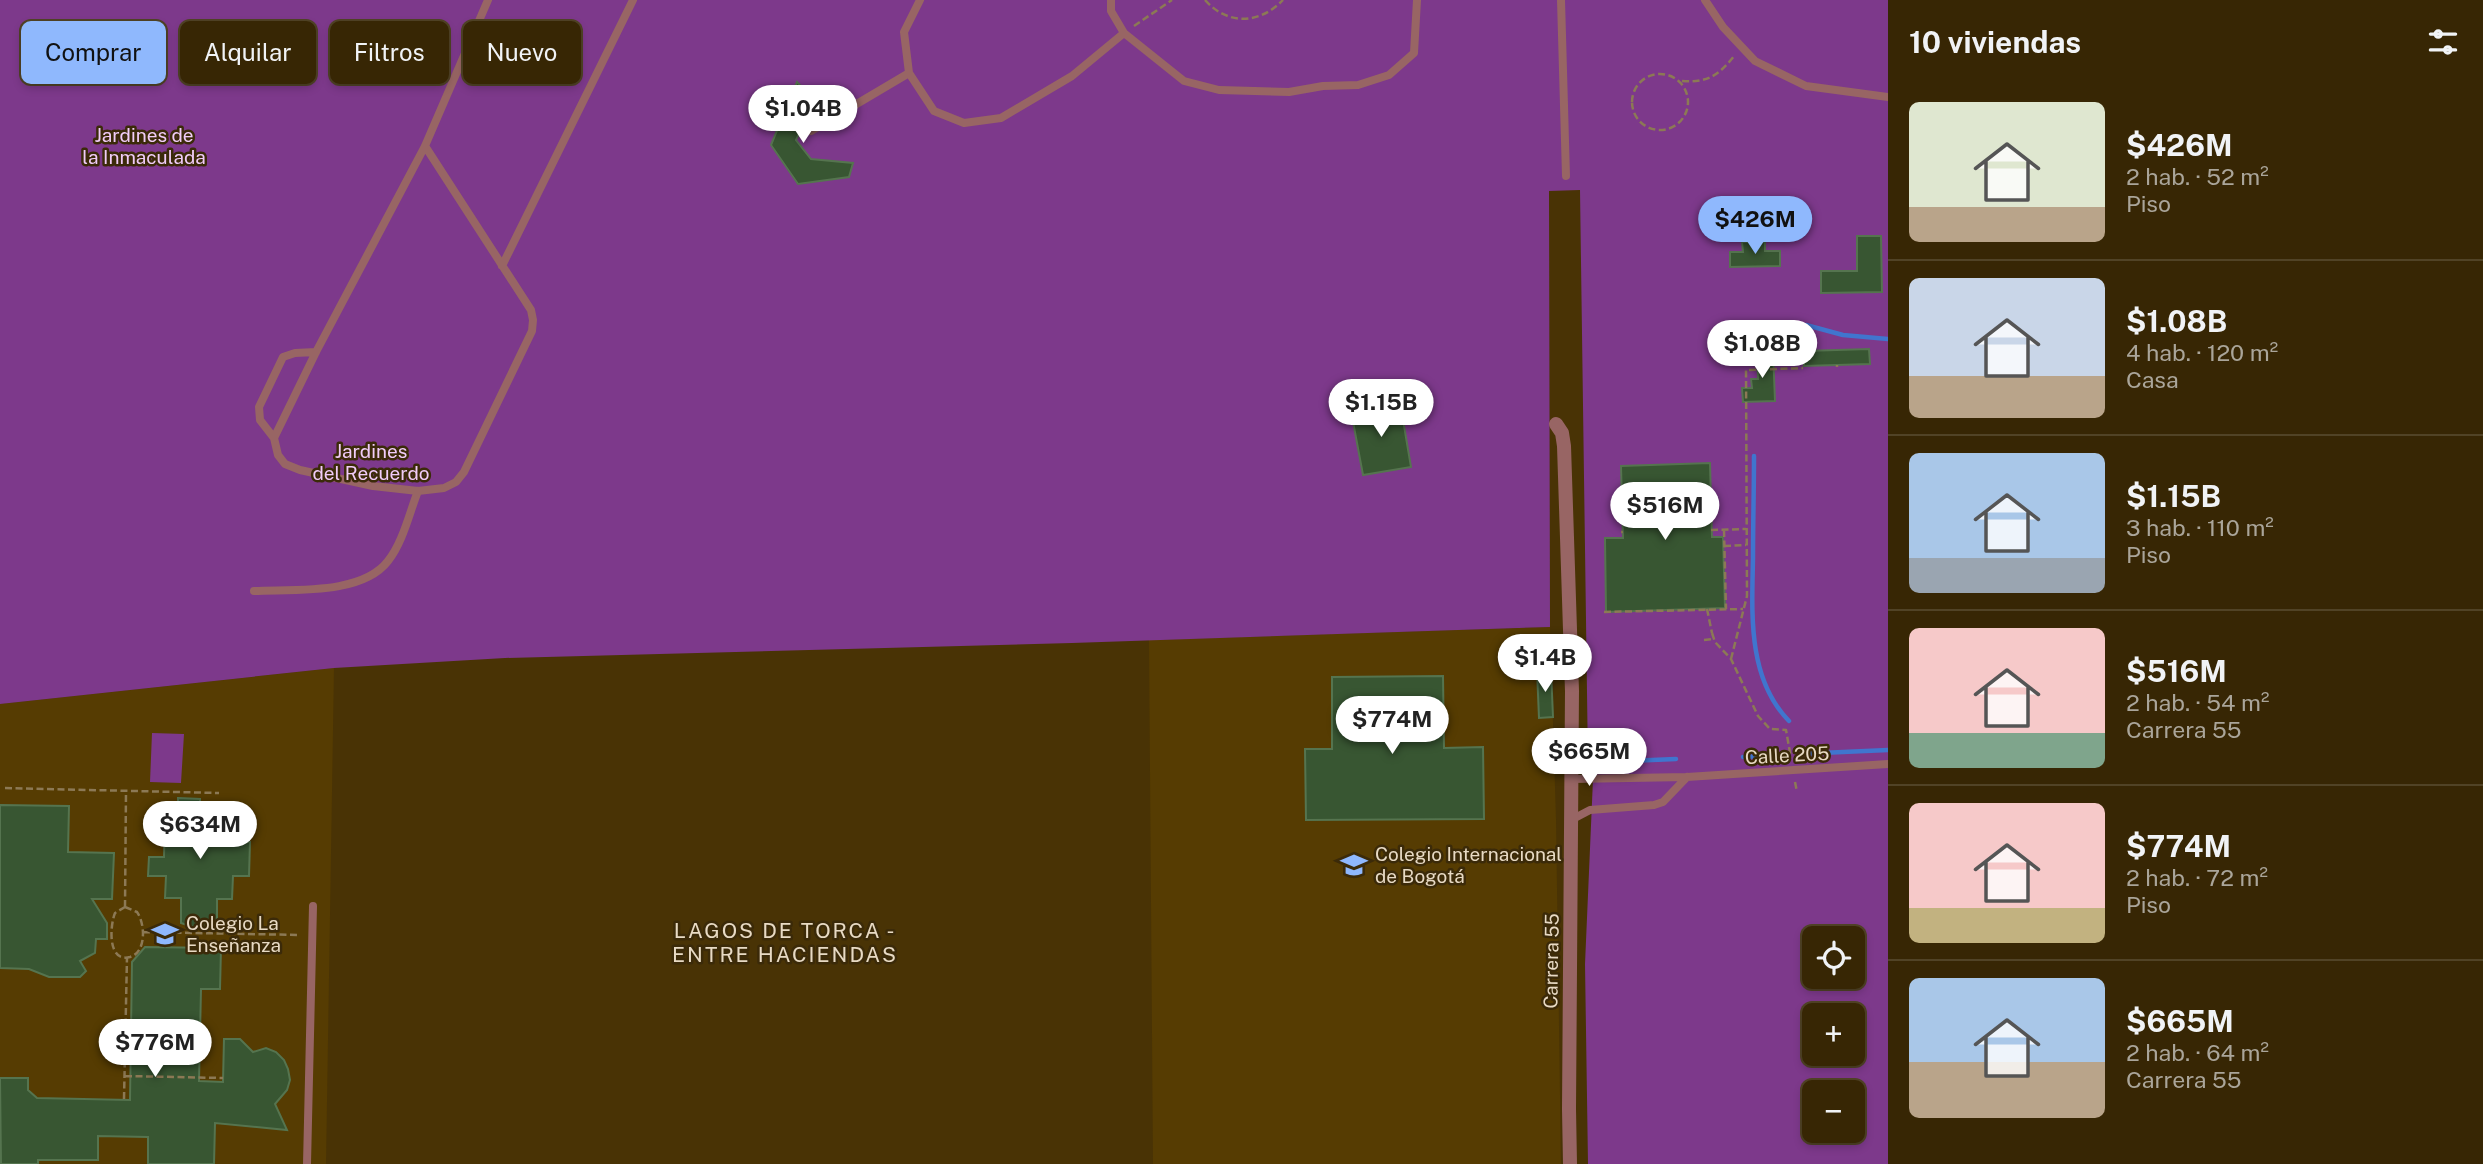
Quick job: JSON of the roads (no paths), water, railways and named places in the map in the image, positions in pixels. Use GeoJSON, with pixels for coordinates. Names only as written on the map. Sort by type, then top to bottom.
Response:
{"type":"FeatureCollection","features":[{"type":"Feature","properties":{"kind":"street","name":"Carrera 55"},"geometry":{"type":"LineString","coordinates":[[1556,424],[1562,433],[1563,446],[1572,691],[1570,1164]]}},
{"type":"Feature","properties":{"kind":"lane"},"geometry":{"type":"LineString","coordinates":[[274,438],[316,352],[425,146],[488,0]]}},
{"type":"Feature","properties":{"kind":"lane"},"geometry":{"type":"LineString","coordinates":[[502,266],[633,0]]}},
{"type":"Feature","properties":{"kind":"lane"},"geometry":{"type":"LineString","coordinates":[[920,0],[904,32],[909,73],[934,111],[964,123],[1001,118],[1072,76],[1124,33]]}},
{"type":"Feature","properties":{"kind":"lane"},"geometry":{"type":"LineString","coordinates":[[1111,0],[1111,11],[1124,33],[1184,81],[1219,90],[1289,92],[1323,86],[1358,85],[1389,75],[1414,53],[1417,0]]}},
{"type":"Feature","properties":{"kind":"lane"},"geometry":{"type":"LineString","coordinates":[[1561,0],[1566,176]]}},
{"type":"Feature","properties":{"kind":"lane"},"geometry":{"type":"LineString","coordinates":[[1705,0],[1723,27],[1755,61],[1806,86],[1888,97]]}},
{"type":"Feature","properties":{"kind":"lane"},"geometry":{"type":"LineString","coordinates":[[811,131],[909,73]]}},
{"type":"Feature","properties":{"kind":"lane"},"geometry":{"type":"LineString","coordinates":[[316,352],[295,353],[283,357],[259,407],[260,420],[274,438],[278,455],[285,464],[300,470],[373,486],[418,492],[444,488],[456,482],[464,472],[532,331],[533,320],[531,310],[425,146]]}},
{"type":"Feature","properties":{"kind":"lane"},"geometry":{"type":"LineString","coordinates":[[254,591],[358,583],[375,574],[388,561],[398,544],[418,492]]}},
{"type":"Feature","properties":{"kind":"lane","name":"Calle 205"},"geometry":{"type":"LineString","coordinates":[[1572,779],[1688,778],[1888,764]]}},
{"type":"Feature","properties":{"kind":"lane"},"geometry":{"type":"LineString","coordinates":[[1571,820],[1590,810],[1663,802],[1688,778]]}},
{"type":"Feature","properties":{"kind":"lane"},"geometry":{"type":"LineString","coordinates":[[307,1164],[313,906]]}},
{"type":"Feature","properties":{"kind":"waterway"},"geometry":{"type":"LineString","coordinates":[[1806,325],[1843,335],[1888,339]]}},
{"type":"Feature","properties":{"kind":"waterway"},"geometry":{"type":"LineString","coordinates":[[1754,456],[1752,601],[1755,644],[1766,685],[1775,704],[1789,721]]}},
{"type":"Feature","properties":{"kind":"waterway"},"geometry":{"type":"LineString","coordinates":[[1798,754],[1888,750]]}},
{"type":"Feature","properties":{"kind":"waterway"},"geometry":{"type":"LineString","coordinates":[[1743,757],[1785,755]]}},
{"type":"Feature","properties":{"kind":"waterway"},"geometry":{"type":"LineString","coordinates":[[1604,762],[1676,759]]}},
{"type":"Feature","properties":{"kind":"place","name":"Colegio Internacional de Bogotá"},"geometry":{"type":"Point","coordinates":[1354,865]}},
{"type":"Feature","properties":{"kind":"place","name":"Colegio La Enseñanza"},"geometry":{"type":"Point","coordinates":[165,934]}},
{"type":"Feature","properties":{"kind":"district","name":"LAGOS DE TORCA - ENTRE HACIENDAS"},"geometry":{"type":"Point","coordinates":[785,943]}},
{"type":"Feature","properties":{"kind":"park label","name":"Jardines de la Inmaculada"},"geometry":{"type":"Point","coordinates":[144,146]}},
{"type":"Feature","properties":{"kind":"park label","name":"Jardines del Recuerdo"},"geometry":{"type":"Point","coordinates":[371,462]}}]}
